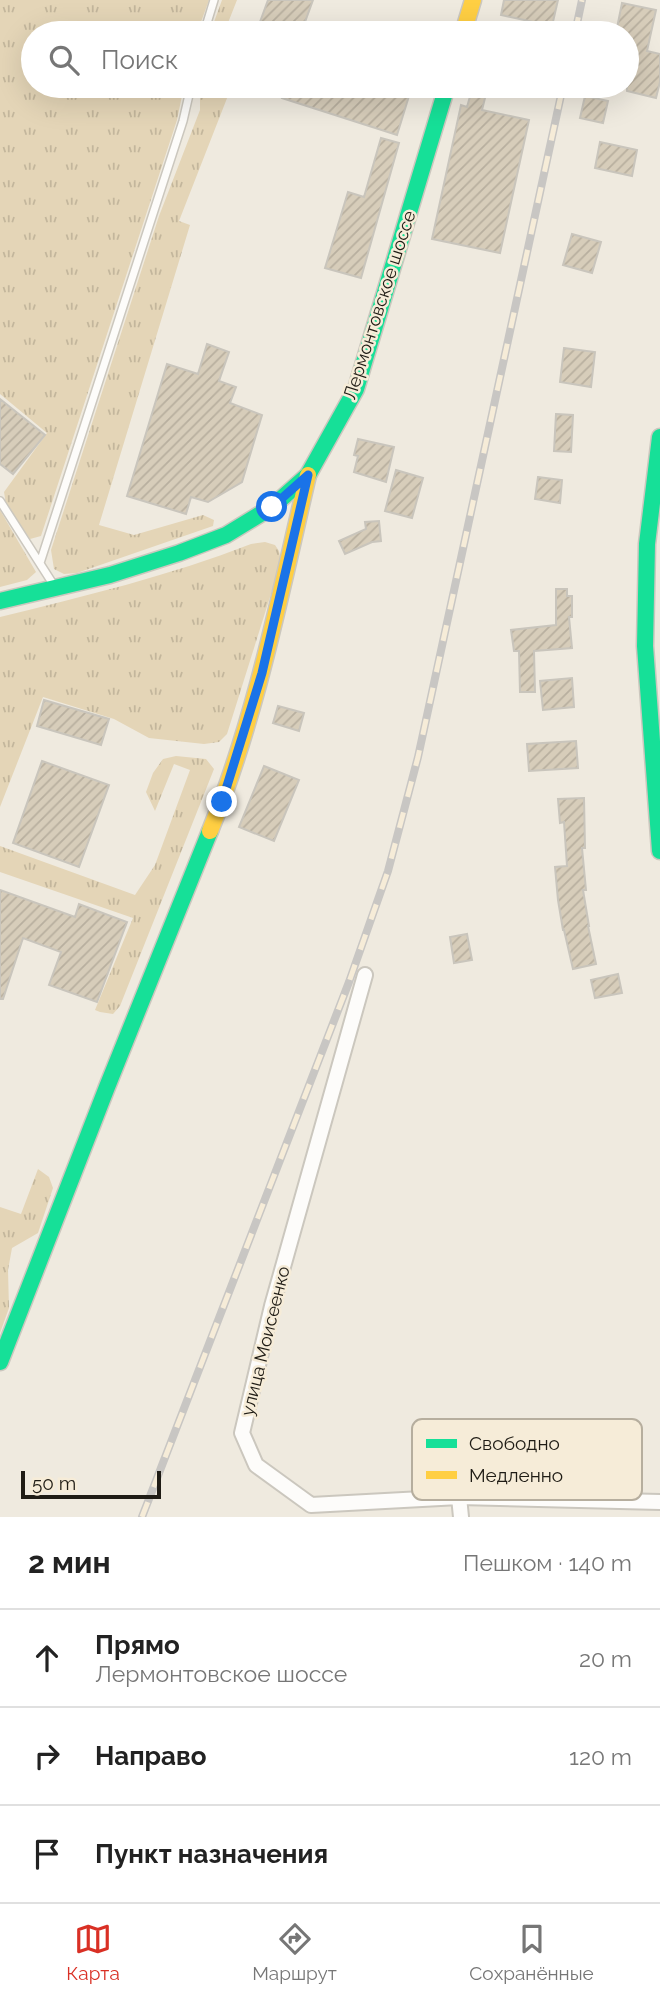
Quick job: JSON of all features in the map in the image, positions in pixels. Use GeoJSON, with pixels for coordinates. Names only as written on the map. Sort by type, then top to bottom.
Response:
{"type":"FeatureCollection","features":[{"type":"Feature","properties":{"kind":"street"},"geometry":{"type":"LineString","coordinates":[[467,21],[473,0]]}},
{"type":"Feature","properties":{"kind":"street","name":"Лермонтовское шоссе"},"geometry":{"type":"LineString","coordinates":[[0,601],[110,575],[226,535],[272,507],[308,475],[356,389],[442,98]]}},
{"type":"Feature","properties":{"kind":"street"},"geometry":{"type":"LineString","coordinates":[[660,437],[648,544],[645,646],[660,850]]}},
{"type":"Feature","properties":{"kind":"street"},"geometry":{"type":"LineString","coordinates":[[0,1362],[222,802],[262,673],[308,475]]}},
{"type":"Feature","properties":{"kind":"street","name":"улица Моисеенко"},"geometry":{"type":"LineString","coordinates":[[365,975],[272,1306],[242,1433],[256,1465],[311,1511],[427,1500]]}},
{"type":"Feature","properties":{"kind":"street","name":"улица Моисеенко"},"geometry":{"type":"LineString","coordinates":[[580,1500],[660,1502]]}},
{"type":"Feature","properties":{"kind":"lane"},"geometry":{"type":"LineString","coordinates":[[208,21],[214,0]]}},
{"type":"Feature","properties":{"kind":"lane"},"geometry":{"type":"LineString","coordinates":[[40,563],[188,98]]}},
{"type":"Feature","properties":{"kind":"lane"},"geometry":{"type":"LineString","coordinates":[[0,501],[55,588]]}},
{"type":"Feature","properties":{"kind":"green space"},"geometry":{"type":"Polygon","coordinates":[[[0,0],[209,0],[201,21],[21,21],[21,98],[182,98],[177,120],[41,536],[30,539],[6,504],[4,492],[47,433],[0,394],[0,0]]]}},
{"type":"Feature","properties":{"kind":"green space"},"geometry":{"type":"Polygon","coordinates":[[[222,0],[237,0],[229,21],[214,21],[222,0]]]}},
{"type":"Feature","properties":{"kind":"green space"},"geometry":{"type":"Polygon","coordinates":[[[200,98],[227,98],[179,221],[190,225],[99,525],[134,535],[203,515],[214,520],[213,526],[77,573],[64,574],[54,569],[51,550],[159,216],[200,110],[200,98]]]}},
{"type":"Feature","properties":{"kind":"green space"},"geometry":{"type":"Polygon","coordinates":[[[0,510],[36,572],[27,580],[0,587],[0,510]]]}},
{"type":"Feature","properties":{"kind":"green space"},"geometry":{"type":"Polygon","coordinates":[[[265,542],[275,545],[281,562],[227,734],[219,742],[204,744],[149,738],[114,719],[43,697],[0,807],[0,617],[127,585],[251,544],[265,542]]]}},
{"type":"Feature","properties":{"kind":"green space"},"geometry":{"type":"Polygon","coordinates":[[[176,756],[206,759],[214,769],[120,1006],[113,1014],[100,1012],[95,1010],[133,918],[0,872],[0,846],[135,895],[155,865],[190,770],[174,764],[155,811],[146,792],[153,773],[163,759],[176,756]]]}},
{"type":"Feature","properties":{"kind":"green space"},"geometry":{"type":"Polygon","coordinates":[[[38,1169],[49,1177],[53,1188],[38,1233],[12,1248],[8,1270],[9,1308],[0,1333],[0,1207],[21,1214],[38,1169]]]}},
{"type":"Feature","properties":{"kind":"building"},"geometry":{"type":"Polygon","coordinates":[[[268,0],[313,0],[305,21],[260,21],[268,0]]]}},
{"type":"Feature","properties":{"kind":"building"},"geometry":{"type":"Polygon","coordinates":[[[504,0],[558,0],[553,21],[529,21],[501,15],[504,0]]]}},
{"type":"Feature","properties":{"kind":"building"},"geometry":{"type":"Polygon","coordinates":[[[622,3],[656,10],[647,51],[660,54],[660,82],[656,98],[639,94],[639,21],[618,21],[622,3]]]}},
{"type":"Feature","properties":{"kind":"building"},"geometry":{"type":"Polygon","coordinates":[[[282,98],[408,98],[397,135],[282,98]]]}},
{"type":"Feature","properties":{"kind":"building"},"geometry":{"type":"Polygon","coordinates":[[[470,98],[485,98],[482,110],[529,120],[500,253],[432,239],[461,105],[467,107],[470,98]]]}},
{"type":"Feature","properties":{"kind":"building"},"geometry":{"type":"Polygon","coordinates":[[[585,98],[608,101],[603,123],[580,118],[585,98]]]}},
{"type":"Feature","properties":{"kind":"building"},"geometry":{"type":"Polygon","coordinates":[[[381,138],[399,143],[361,278],[325,268],[348,192],[364,197],[381,138]]]}},
{"type":"Feature","properties":{"kind":"building"},"geometry":{"type":"Polygon","coordinates":[[[600,142],[637,150],[632,176],[595,168],[600,142]]]}},
{"type":"Feature","properties":{"kind":"building"},"geometry":{"type":"Polygon","coordinates":[[[572,234],[601,242],[592,273],[563,265],[572,234]]]}},
{"type":"Feature","properties":{"kind":"building"},"geometry":{"type":"Polygon","coordinates":[[[207,344],[229,352],[219,381],[236,387],[230,403],[262,415],[242,482],[208,502],[191,497],[186,514],[127,496],[167,364],[198,374],[207,344]]]}},
{"type":"Feature","properties":{"kind":"building"},"geometry":{"type":"Polygon","coordinates":[[[564,348],[595,352],[591,387],[560,382],[564,348]]]}},
{"type":"Feature","properties":{"kind":"building"},"geometry":{"type":"Polygon","coordinates":[[[0,399],[45,435],[13,474],[0,464],[0,399]]]}},
{"type":"Feature","properties":{"kind":"building"},"geometry":{"type":"Polygon","coordinates":[[[556,414],[573,415],[571,452],[554,451],[556,414]]]}},
{"type":"Feature","properties":{"kind":"building"},"geometry":{"type":"Polygon","coordinates":[[[358,439],[394,447],[386,482],[354,472],[358,439]]]}},
{"type":"Feature","properties":{"kind":"building"},"geometry":{"type":"Polygon","coordinates":[[[396,470],[423,478],[412,518],[385,511],[396,470]]]}},
{"type":"Feature","properties":{"kind":"building"},"geometry":{"type":"Polygon","coordinates":[[[538,477],[562,480],[560,503],[535,499],[538,477]]]}},
{"type":"Feature","properties":{"kind":"building"},"geometry":{"type":"Polygon","coordinates":[[[379,521],[381,541],[372,542],[345,554],[339,541],[366,529],[365,522],[379,521]]]}},
{"type":"Feature","properties":{"kind":"building"},"geometry":{"type":"Polygon","coordinates":[[[556,589],[567,589],[567,596],[572,596],[572,617],[569,617],[572,648],[534,651],[535,692],[520,692],[519,651],[514,651],[511,630],[556,625],[556,589]]]}},
{"type":"Feature","properties":{"kind":"building"},"geometry":{"type":"Polygon","coordinates":[[[572,678],[574,707],[543,710],[540,681],[572,678]]]}},
{"type":"Feature","properties":{"kind":"building"},"geometry":{"type":"Polygon","coordinates":[[[44,700],[109,719],[101,745],[37,726],[44,700]]]}},
{"type":"Feature","properties":{"kind":"building"},"geometry":{"type":"Polygon","coordinates":[[[278,706],[304,713],[299,731],[273,723],[278,706]]]}},
{"type":"Feature","properties":{"kind":"building"},"geometry":{"type":"Polygon","coordinates":[[[576,741],[578,768],[529,771],[527,744],[576,741]]]}},
{"type":"Feature","properties":{"kind":"building"},"geometry":{"type":"Polygon","coordinates":[[[42,761],[109,785],[79,867],[13,843],[42,761]]]}},
{"type":"Feature","properties":{"kind":"building"},"geometry":{"type":"Polygon","coordinates":[[[264,766],[299,780],[274,841],[239,827],[264,766]]]}},
{"type":"Feature","properties":{"kind":"building"},"geometry":{"type":"Polygon","coordinates":[[[584,798],[585,848],[582,848],[586,890],[583,890],[596,964],[573,969],[563,930],[555,867],[567,866],[564,822],[560,823],[558,799],[584,798]]]}},
{"type":"Feature","properties":{"kind":"building"},"geometry":{"type":"Polygon","coordinates":[[[0,890],[75,917],[79,904],[127,922],[97,1002],[49,985],[61,952],[23,938],[3,999],[0,999],[0,890]]]}},
{"type":"Feature","properties":{"kind":"building"},"geometry":{"type":"Polygon","coordinates":[[[467,934],[472,960],[454,963],[450,937],[467,934]]]}},
{"type":"Feature","properties":{"kind":"building"},"geometry":{"type":"Polygon","coordinates":[[[618,974],[622,993],[595,998],[591,980],[618,974]]]}},
{"type":"Feature","properties":{"kind":"railway"},"geometry":{"type":"LineString","coordinates":[[578,21],[582,0]]}},
{"type":"Feature","properties":{"kind":"railway"},"geometry":{"type":"LineString","coordinates":[[142,1517],[349,982],[388,871],[418,757],[560,98]]}},
{"type":"Feature","properties":{"kind":"traffic: fast"},"geometry":{"type":"LineString","coordinates":[[0,601],[110,575],[226,535],[272,507],[308,475],[356,389],[443,98]]}},
{"type":"Feature","properties":{"kind":"traffic: fast"},"geometry":{"type":"LineString","coordinates":[[660,437],[647,544],[645,646],[660,851]]}},
{"type":"Feature","properties":{"kind":"traffic: fast"},"geometry":{"type":"LineString","coordinates":[[0,1362],[210,831]]}},
{"type":"Feature","properties":{"kind":"traffic: slow"},"geometry":{"type":"LineString","coordinates":[[467,21],[473,0]]}},
{"type":"Feature","properties":{"kind":"traffic: slow"},"geometry":{"type":"LineString","coordinates":[[210,831],[254,700],[308,475]]}},
{"type":"Feature","properties":{"kind":"route"},"geometry":{"type":"LineString","coordinates":[[222,802],[262,673],[308,475],[272,507]]}}]}
